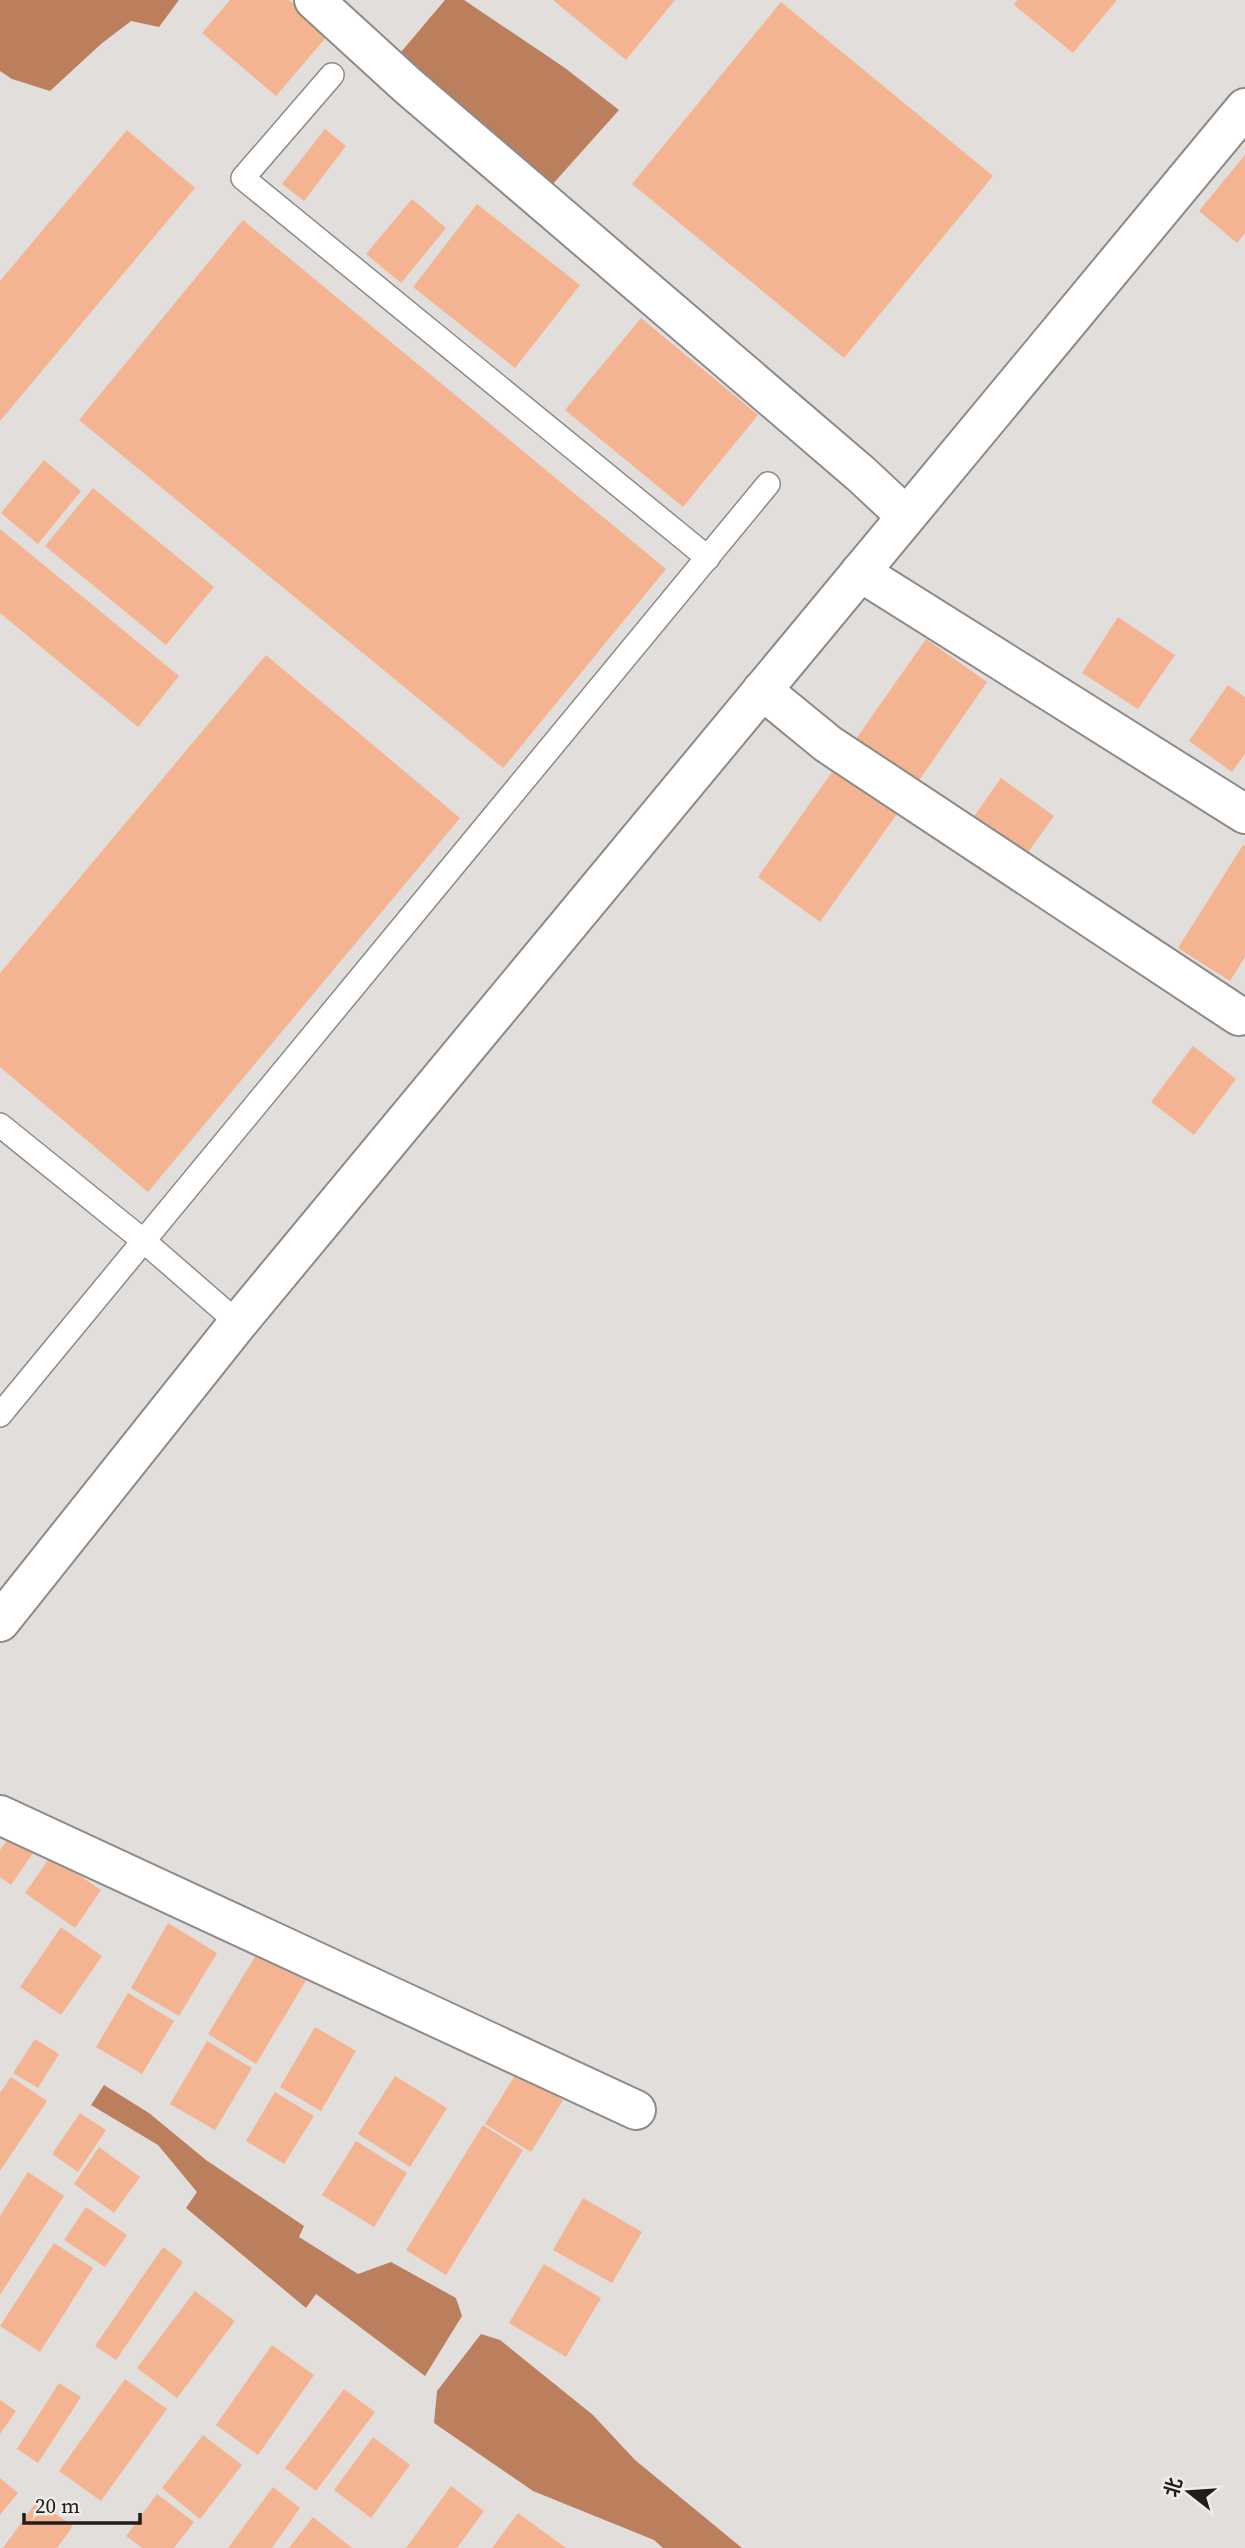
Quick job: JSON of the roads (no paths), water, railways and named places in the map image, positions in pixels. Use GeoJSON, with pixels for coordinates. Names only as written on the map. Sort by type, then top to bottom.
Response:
{"type":"FeatureCollection","features":[{"type":"Feature","properties":{"kind":"street"},"geometry":{"type":"LineString","coordinates":[[314,0],[407,85],[861,474],[906,516]]}},
{"type":"Feature","properties":{"kind":"street"},"geometry":{"type":"LineString","coordinates":[[0,1622],[238,1322],[1245,108]]}},
{"type":"Feature","properties":{"kind":"street"},"geometry":{"type":"LineString","coordinates":[[860,572],[1245,814]]}},
{"type":"Feature","properties":{"kind":"street"},"geometry":{"type":"LineString","coordinates":[[762,690],[828,744],[1238,1016]]}},
{"type":"Feature","properties":{"kind":"street"},"geometry":{"type":"LineString","coordinates":[[0,1815],[636,2110]]}},
{"type":"Feature","properties":{"kind":"lane"},"geometry":{"type":"LineString","coordinates":[[332,75],[243,178],[708,558]]}},
{"type":"Feature","properties":{"kind":"lane"},"geometry":{"type":"LineString","coordinates":[[0,1415],[768,484]]}},
{"type":"Feature","properties":{"kind":"lane"},"geometry":{"type":"LineString","coordinates":[[0,1125],[145,1242],[238,1322]]}}]}
